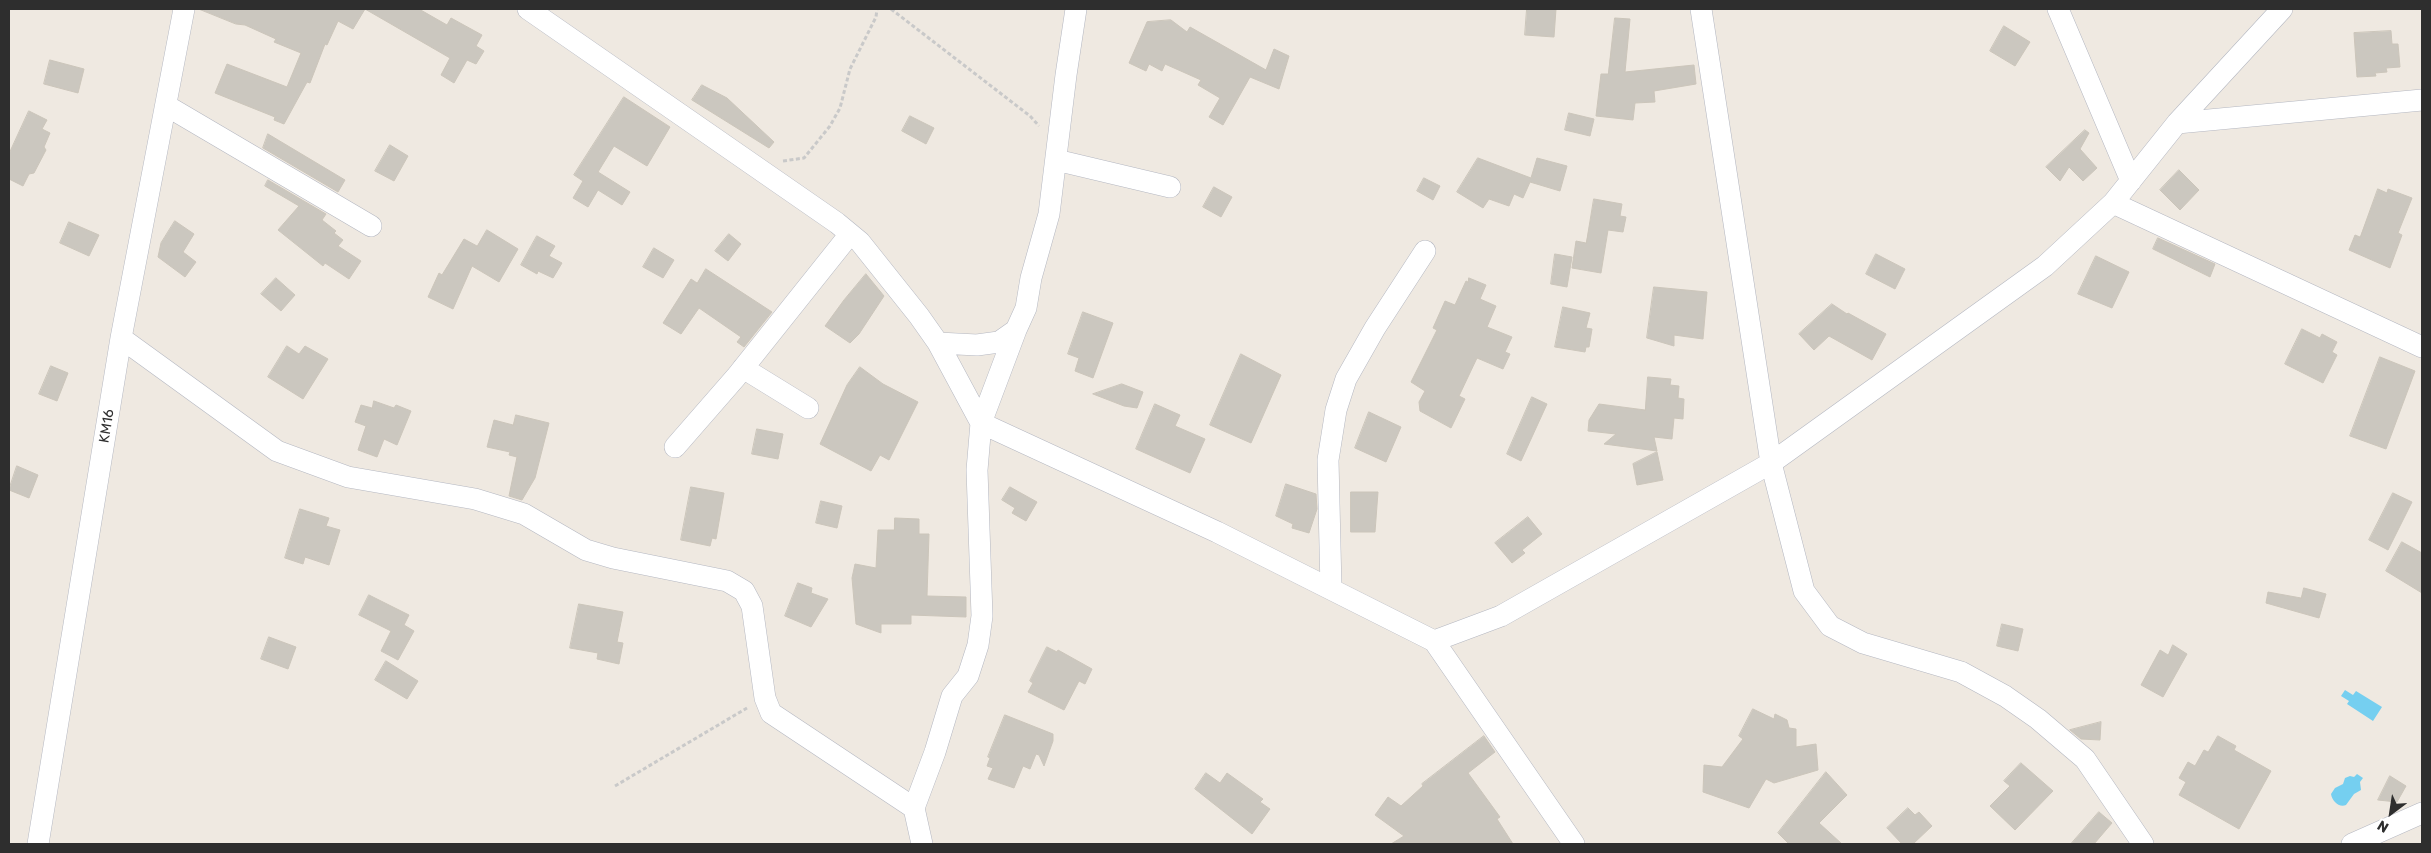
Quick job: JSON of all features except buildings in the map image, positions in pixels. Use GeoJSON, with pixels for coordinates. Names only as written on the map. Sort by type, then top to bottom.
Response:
{"type":"FeatureCollection","features":[{"type":"Feature","properties":{"kind":"street","name":"KM16"},"geometry":{"type":"LineString","coordinates":[[38,844],[121,338],[167,106],[184,9]]}},
{"type":"Feature","properties":{"kind":"street"},"geometry":{"type":"LineString","coordinates":[[528,9],[658,100],[760,168],[850,234],[896,287],[938,343],[981,423],[1217,532],[1434,641],[1574,844]]}},
{"type":"Feature","properties":{"kind":"street"},"geometry":{"type":"LineString","coordinates":[[922,844],[914,808],[935,752],[952,696],[968,676],[978,645],[982,616],[977,470],[981,423],[1026,308],[1031,278],[1049,214],[1076,9]]}},
{"type":"Feature","properties":{"kind":"street"},"geometry":{"type":"LineString","coordinates":[[1701,9],[1771,463],[1804,591],[1830,626],[1863,643],[1961,672],[2005,696],[2031,714],[2085,759],[2143,844]]}},
{"type":"Feature","properties":{"kind":"street"},"geometry":{"type":"LineString","coordinates":[[2058,9],[2131,181]]}},
{"type":"Feature","properties":{"kind":"street"},"geometry":{"type":"LineString","coordinates":[[1434,641],[1501,616],[1771,463],[2045,266],[2113,203],[2177,123],[2282,9]]}},
{"type":"Feature","properties":{"kind":"street"},"geometry":{"type":"LineString","coordinates":[[2177,123],[2422,100]]}},
{"type":"Feature","properties":{"kind":"street"},"geometry":{"type":"LineString","coordinates":[[167,106],[370,226]]}},
{"type":"Feature","properties":{"kind":"street"},"geometry":{"type":"LineString","coordinates":[[1056,154],[1170,188]]}},
{"type":"Feature","properties":{"kind":"street"},"geometry":{"type":"LineString","coordinates":[[2113,203],[2422,348]]}},
{"type":"Feature","properties":{"kind":"street"},"geometry":{"type":"LineString","coordinates":[[675,447],[743,368],[850,234]]}},
{"type":"Feature","properties":{"kind":"street"},"geometry":{"type":"LineString","coordinates":[[1331,589],[1328,460],[1336,410],[1346,379],[1375,328],[1425,251]]}},
{"type":"Feature","properties":{"kind":"street"},"geometry":{"type":"LineString","coordinates":[[938,343],[976,344],[999,342],[1016,330]]}},
{"type":"Feature","properties":{"kind":"street"},"geometry":{"type":"LineString","coordinates":[[121,338],[277,451],[286,455],[348,477],[475,499],[524,514],[586,550],[613,558],[726,581],[744,591],[752,606],[764,698],[772,713],[785,724],[914,808]]}},
{"type":"Feature","properties":{"kind":"street"},"geometry":{"type":"LineString","coordinates":[[743,368],[808,408]]}},
{"type":"Feature","properties":{"kind":"street"},"geometry":{"type":"LineString","coordinates":[[2352,844],[2422,813]]}},
{"type":"Feature","properties":{"kind":"path"},"geometry":{"type":"LineString","coordinates":[[760,168],[770,163],[804,158],[830,126],[840,108],[850,69],[876,17],[877,9]]}},
{"type":"Feature","properties":{"kind":"path"},"geometry":{"type":"LineString","coordinates":[[891,9],[1030,116],[1056,154]]}},
{"type":"Feature","properties":{"kind":"path"},"geometry":{"type":"LineString","coordinates":[[614,786],[764,698]]}},
{"type":"Feature","properties":{"kind":"water"},"geometry":{"type":"Polygon","coordinates":[[[2345,690],[2353,695],[2356,691],[2382,707],[2373,721],[2347,704],[2349,701],[2341,696],[2345,690]]]}},
{"type":"Feature","properties":{"kind":"water"},"geometry":{"type":"Polygon","coordinates":[[[2357,774],[2363,778],[2360,782],[2361,790],[2354,794],[2346,805],[2341,806],[2336,803],[2331,794],[2335,788],[2343,784],[2345,778],[2354,777],[2357,774]]]}}]}
